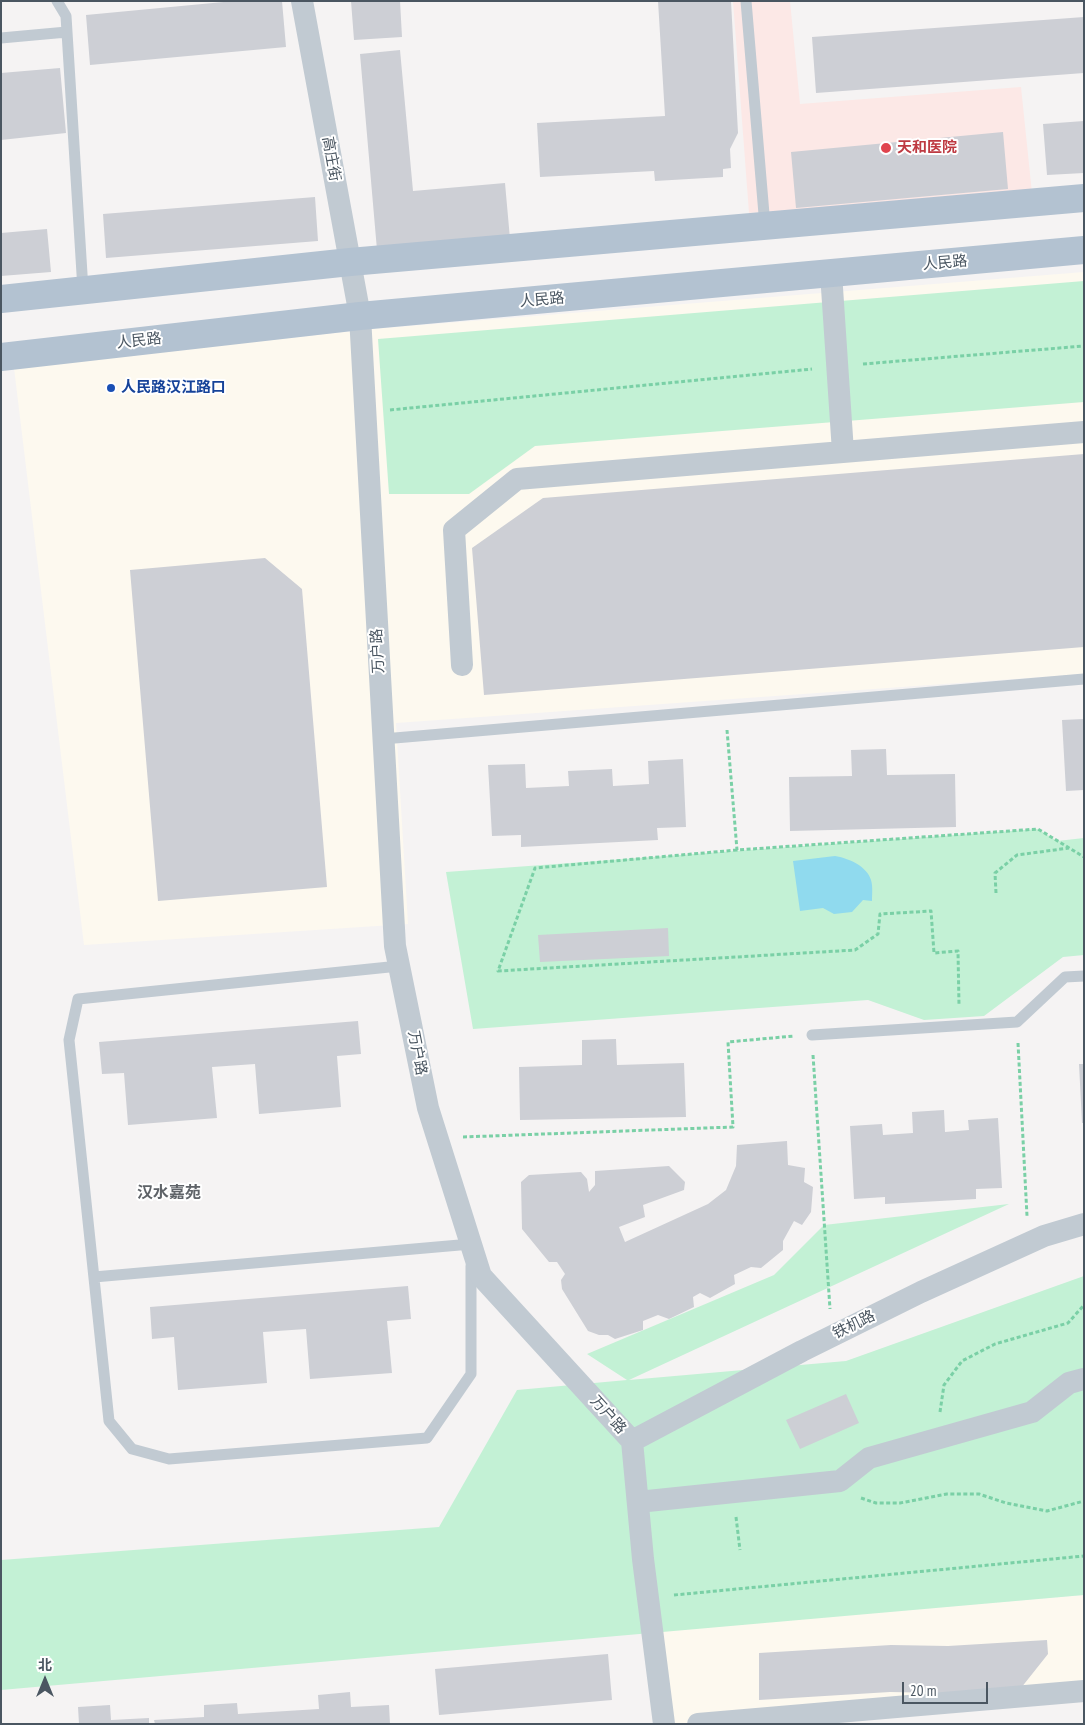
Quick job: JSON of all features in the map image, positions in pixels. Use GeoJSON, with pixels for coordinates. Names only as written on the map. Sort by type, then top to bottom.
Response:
{"type":"FeatureCollection","features":[{"type":"Feature","properties":{"kind":"main road"},"geometry":{"type":"LineString","coordinates":[[1,299],[350,262],[1084,198]]}},
{"type":"Feature","properties":{"kind":"main road","name":"人民路"},"geometry":{"type":"LineString","coordinates":[[1,357],[360,316],[1084,250]]}},
{"type":"Feature","properties":{"kind":"street","name":"高庄街"},"geometry":{"type":"LineString","coordinates":[[302,1],[360,316]]}},
{"type":"Feature","properties":{"kind":"street"},"geometry":{"type":"LineString","coordinates":[[831,273],[843,452]]}},
{"type":"Feature","properties":{"kind":"street","name":"万户路"},"geometry":{"type":"LineString","coordinates":[[360,316],[395,946],[428,1108],[481,1276],[632,1441],[648,1598],[664,1724]]}},
{"type":"Feature","properties":{"kind":"street"},"geometry":{"type":"LineString","coordinates":[[462,665],[454,530],[517,479],[1084,432]]}},
{"type":"Feature","properties":{"kind":"street","name":"铁机路"},"geometry":{"type":"LineString","coordinates":[[632,1441],[921,1292],[1044,1236],[1084,1224]]}},
{"type":"Feature","properties":{"kind":"street"},"geometry":{"type":"LineString","coordinates":[[638,1502],[840,1481],[869,1458],[1032,1412],[1069,1383],[1084,1379]]}},
{"type":"Feature","properties":{"kind":"street"},"geometry":{"type":"LineString","coordinates":[[698,1724],[1084,1691]]}},
{"type":"Feature","properties":{"kind":"lane"},"geometry":{"type":"LineString","coordinates":[[57,1],[66,16],[83,290]]}},
{"type":"Feature","properties":{"kind":"lane"},"geometry":{"type":"LineString","coordinates":[[746,1],[766,226]]}},
{"type":"Feature","properties":{"kind":"lane"},"geometry":{"type":"LineString","coordinates":[[1,38],[67,32]]}},
{"type":"Feature","properties":{"kind":"lane"},"geometry":{"type":"LineString","coordinates":[[383,739],[1084,679]]}},
{"type":"Feature","properties":{"kind":"lane"},"geometry":{"type":"LineString","coordinates":[[94,1277],[471,1244],[471,1374],[427,1438],[168,1459],[132,1448],[109,1421],[69,1040],[78,999],[399,966]]}},
{"type":"Feature","properties":{"kind":"lane"},"geometry":{"type":"LineString","coordinates":[[812,1035],[1017,1022],[1065,977],[1084,976]]}},
{"type":"Feature","properties":{"kind":"path"},"geometry":{"type":"LineString","coordinates":[[365,412],[838,366],[1084,346]]}},
{"type":"Feature","properties":{"kind":"path"},"geometry":{"type":"LineString","coordinates":[[725,710],[737,850]]}},
{"type":"Feature","properties":{"kind":"path"},"geometry":{"type":"LineString","coordinates":[[960,1025],[958,951],[934,953],[931,911],[880,914],[878,934],[855,950],[498,971],[535,868],[737,850],[1038,829],[1084,857]]}},
{"type":"Feature","properties":{"kind":"path"},"geometry":{"type":"LineString","coordinates":[[996,893],[995,873],[1017,855],[1069,848]]}},
{"type":"Feature","properties":{"kind":"path"},"geometry":{"type":"LineString","coordinates":[[1017,1022],[1029,1243]]}},
{"type":"Feature","properties":{"kind":"path"},"geometry":{"type":"LineString","coordinates":[[437,1138],[732,1127],[728,1042],[812,1035],[831,1337]]}},
{"type":"Feature","properties":{"kind":"path"},"geometry":{"type":"LineString","coordinates":[[936,1440],[944,1386],[962,1361],[995,1344],[1068,1323],[1084,1305]]}},
{"type":"Feature","properties":{"kind":"path"},"geometry":{"type":"LineString","coordinates":[[840,1481],[854,1496],[876,1503],[900,1503],[947,1494],[979,1494],[1006,1503],[1047,1511],[1084,1501]]}},
{"type":"Feature","properties":{"kind":"path"},"geometry":{"type":"LineString","coordinates":[[733,1492],[740,1550]]}},
{"type":"Feature","properties":{"kind":"path"},"geometry":{"type":"LineString","coordinates":[[648,1598],[1084,1556]]}},
{"type":"Feature","properties":{"kind":"shaded area","name":"天和医院"},"geometry":{"type":"Polygon","coordinates":[[[733,1],[790,1],[800,104],[1021,87],[1032,193],[749,213],[733,1]]]}},
{"type":"Feature","properties":{"kind":"shaded area"},"geometry":{"type":"Polygon","coordinates":[[[1084,272],[1084,674],[396,723],[408,924],[84,945],[14,368],[372,329],[1084,272]]]}},
{"type":"Feature","properties":{"kind":"shaded area"},"geometry":{"type":"Polygon","coordinates":[[[1084,1595],[1084,1691],[698,1724],[664,1724],[653,1632],[1084,1595]]]}},
{"type":"Feature","properties":{"kind":"green space"},"geometry":{"type":"Polygon","coordinates":[[[1084,281],[1084,402],[535,446],[469,494],[389,494],[378,339],[1084,281]]]}},
{"type":"Feature","properties":{"kind":"green space"},"geometry":{"type":"Polygon","coordinates":[[[1038,829],[1057,841],[1084,838],[1084,955],[1063,957],[984,1016],[924,1020],[868,1000],[473,1029],[446,872],[1038,829]]]}},
{"type":"Feature","properties":{"kind":"green space"},"geometry":{"type":"Polygon","coordinates":[[[1009,1204],[629,1380],[846,1361],[1084,1276],[1084,1595],[1,1690],[1,1560],[439,1527],[517,1390],[627,1380],[587,1354],[774,1275],[824,1225],[1009,1204]]]}},
{"type":"Feature","properties":{"kind":"water"},"geometry":{"type":"Polygon","coordinates":[[[835,856],[851,861],[866,871],[872,882],[872,901],[863,900],[852,912],[834,914],[823,908],[800,911],[793,861],[835,856]]]}},
{"type":"Feature","properties":{"kind":"building"},"geometry":{"type":"Polygon","coordinates":[[[234,1],[282,1],[286,47],[90,65],[86,15],[234,1]]]}},
{"type":"Feature","properties":{"kind":"building"},"geometry":{"type":"Polygon","coordinates":[[[351,1],[400,1],[402,37],[354,40],[351,1]]]}},
{"type":"Feature","properties":{"kind":"building"},"geometry":{"type":"Polygon","coordinates":[[[658,1],[731,1],[738,133],[730,149],[731,168],[723,169],[723,177],[655,181],[654,171],[540,177],[537,123],[665,116],[658,1]]]}},
{"type":"Feature","properties":{"kind":"building"},"geometry":{"type":"Polygon","coordinates":[[[1084,17],[1084,73],[816,93],[812,37],[1084,17]]]}},
{"type":"Feature","properties":{"kind":"building"},"geometry":{"type":"Polygon","coordinates":[[[400,50],[413,191],[505,183],[510,239],[377,250],[360,54],[400,50]]]}},
{"type":"Feature","properties":{"kind":"building"},"geometry":{"type":"Polygon","coordinates":[[[60,68],[66,133],[1,140],[1,73],[60,68]]]}},
{"type":"Feature","properties":{"kind":"building"},"geometry":{"type":"Polygon","coordinates":[[[1084,121],[1084,173],[1047,175],[1043,124],[1084,121]]]}},
{"type":"Feature","properties":{"kind":"building"},"geometry":{"type":"Polygon","coordinates":[[[1003,132],[1008,189],[796,208],[791,152],[1003,132]]]}},
{"type":"Feature","properties":{"kind":"building"},"geometry":{"type":"Polygon","coordinates":[[[315,197],[318,241],[106,258],[103,214],[315,197]]]}},
{"type":"Feature","properties":{"kind":"building"},"geometry":{"type":"Polygon","coordinates":[[[47,229],[51,272],[1,276],[1,233],[47,229]]]}},
{"type":"Feature","properties":{"kind":"building"},"geometry":{"type":"Polygon","coordinates":[[[1084,454],[1084,647],[484,695],[472,548],[543,498],[1084,454]]]}},
{"type":"Feature","properties":{"kind":"building"},"geometry":{"type":"Polygon","coordinates":[[[265,558],[302,589],[327,887],[158,901],[130,570],[265,558]]]}},
{"type":"Feature","properties":{"kind":"building"},"geometry":{"type":"Polygon","coordinates":[[[1084,719],[1084,790],[1066,791],[1062,720],[1084,719]]]}},
{"type":"Feature","properties":{"kind":"building"},"geometry":{"type":"Polygon","coordinates":[[[886,749],[887,775],[955,774],[956,827],[790,831],[789,777],[852,776],[851,750],[886,749]]]}},
{"type":"Feature","properties":{"kind":"building"},"geometry":{"type":"Polygon","coordinates":[[[683,759],[686,827],[657,828],[658,840],[521,847],[521,835],[492,836],[488,765],[525,764],[526,788],[569,786],[568,771],[612,769],[613,786],[649,784],[648,761],[683,759]]]}},
{"type":"Feature","properties":{"kind":"building"},"geometry":{"type":"Polygon","coordinates":[[[668,928],[669,956],[540,962],[538,935],[668,928]]]}},
{"type":"Feature","properties":{"kind":"building"},"geometry":{"type":"Polygon","coordinates":[[[358,1021],[361,1054],[337,1056],[341,1107],[259,1114],[255,1064],[212,1067],[217,1118],[128,1125],[124,1073],[102,1074],[99,1042],[358,1021]]]}},
{"type":"Feature","properties":{"kind":"building"},"geometry":{"type":"Polygon","coordinates":[[[616,1039],[617,1065],[684,1063],[686,1117],[520,1120],[519,1067],[582,1065],[582,1040],[616,1039]]]}},
{"type":"Feature","properties":{"kind":"building"},"geometry":{"type":"Polygon","coordinates":[[[1079,1064],[1084,1064],[1084,1123],[1082,1123],[1079,1064]]]}},
{"type":"Feature","properties":{"kind":"building"},"geometry":{"type":"Polygon","coordinates":[[[944,1110],[945,1132],[969,1130],[968,1120],[998,1118],[1002,1188],[976,1189],[976,1199],[885,1204],[885,1197],[854,1199],[850,1126],[882,1124],[883,1135],[913,1133],[912,1112],[944,1110]]]}},
{"type":"Feature","properties":{"kind":"building"},"geometry":{"type":"Polygon","coordinates":[[[787,1141],[788,1165],[805,1168],[804,1182],[813,1187],[811,1212],[802,1225],[794,1221],[783,1241],[783,1250],[761,1268],[751,1267],[734,1275],[735,1284],[710,1298],[700,1293],[693,1297],[694,1307],[669,1319],[658,1315],[643,1321],[643,1330],[615,1339],[608,1335],[599,1335],[588,1331],[562,1289],[561,1280],[565,1274],[557,1262],[549,1262],[522,1229],[521,1182],[529,1175],[581,1172],[587,1179],[589,1192],[595,1185],[595,1171],[669,1166],[685,1182],[684,1190],[643,1205],[645,1217],[619,1227],[625,1242],[708,1204],[726,1190],[736,1166],[737,1145],[787,1141]]]}},
{"type":"Feature","properties":{"kind":"building"},"geometry":{"type":"Polygon","coordinates":[[[408,1286],[411,1319],[387,1321],[392,1373],[310,1379],[306,1329],[263,1332],[267,1383],[178,1390],[174,1337],[152,1339],[150,1307],[408,1286]]]}},
{"type":"Feature","properties":{"kind":"building"},"geometry":{"type":"Polygon","coordinates":[[[846,1394],[859,1423],[800,1449],[786,1420],[846,1394]]]}},
{"type":"Feature","properties":{"kind":"building"},"geometry":{"type":"Polygon","coordinates":[[[1047,1640],[1048,1654],[1021,1688],[941,1693],[890,1692],[759,1700],[759,1653],[891,1645],[948,1646],[1047,1640]]]}},
{"type":"Feature","properties":{"kind":"building"},"geometry":{"type":"Polygon","coordinates":[[[608,1654],[612,1700],[439,1715],[435,1669],[608,1654]]]}},
{"type":"Feature","properties":{"kind":"building"},"geometry":{"type":"Polygon","coordinates":[[[350,1692],[351,1707],[389,1705],[390,1724],[155,1724],[154,1720],[204,1717],[204,1705],[237,1703],[238,1714],[319,1709],[318,1695],[350,1692]]]}},
{"type":"Feature","properties":{"kind":"building"},"geometry":{"type":"Polygon","coordinates":[[[110,1705],[111,1720],[149,1718],[149,1724],[79,1724],[78,1707],[110,1705]]]}},
{"type":"Feature","properties":{"kind":"place","name":"天和医院"},"geometry":{"type":"Point","coordinates":[886,148]}},
{"type":"Feature","properties":{"kind":"place","name":"人民路汉江路口"},"geometry":{"type":"Point","coordinates":[111,388]}},
{"type":"Feature","properties":{"kind":"district","name":"汉水嘉苑"},"geometry":{"type":"Point","coordinates":[169,1193]}}]}
